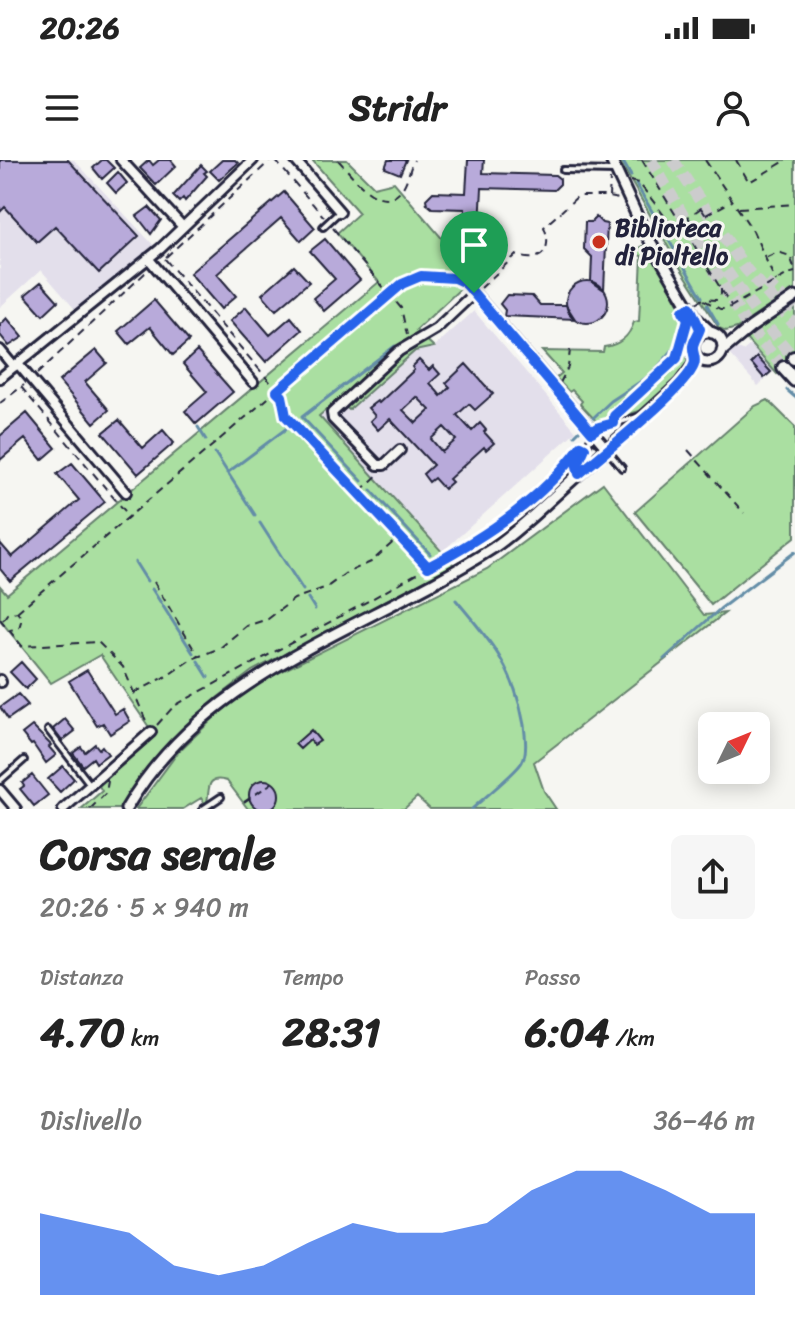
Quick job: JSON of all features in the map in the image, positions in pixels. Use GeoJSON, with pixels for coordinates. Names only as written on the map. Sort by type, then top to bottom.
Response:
{"type":"FeatureCollection","features":[{"type":"Feature","properties":{"kind":"highway"},"geometry":{"type":"LineString","coordinates":[[784,368],[795,380]]}},
{"type":"Feature","properties":{"kind":"street"},"geometry":{"type":"LineString","coordinates":[[121,160],[183,227]]}},
{"type":"Feature","properties":{"kind":"street"},"geometry":{"type":"LineString","coordinates":[[0,378],[148,258],[253,160]]}},
{"type":"Feature","properties":{"kind":"street"},"geometry":{"type":"LineString","coordinates":[[295,160],[340,212]]}},
{"type":"Feature","properties":{"kind":"street"},"geometry":{"type":"LineString","coordinates":[[611,160],[628,200],[700,329],[693,346],[694,364],[680,383]]}},
{"type":"Feature","properties":{"kind":"street"},"geometry":{"type":"LineString","coordinates":[[148,258],[253,382]]}},
{"type":"Feature","properties":{"kind":"street"},"geometry":{"type":"LineString","coordinates":[[400,450],[379,466],[332,415],[409,344],[433,331],[474,293],[607,449]]}},
{"type":"Feature","properties":{"kind":"street"},"geometry":{"type":"LineString","coordinates":[[126,809],[160,761],[217,704],[254,678],[442,578],[497,545],[680,383],[795,297]]}},
{"type":"Feature","properties":{"kind":"street"},"geometry":{"type":"LineString","coordinates":[[696,318],[721,340],[722,351]]}},
{"type":"Feature","properties":{"kind":"street"},"geometry":{"type":"LineString","coordinates":[[697,338],[703,333],[735,334],[751,327]]}},
{"type":"Feature","properties":{"kind":"street"},"geometry":{"type":"LineString","coordinates":[[0,350],[33,381],[126,492]]}},
{"type":"Feature","properties":{"kind":"street"},"geometry":{"type":"LineString","coordinates":[[694,353],[702,361],[712,361]]}},
{"type":"Feature","properties":{"kind":"street"},"geometry":{"type":"LineString","coordinates":[[63,809],[151,732]]}},
{"type":"Feature","properties":{"kind":"street"},"geometry":{"type":"LineString","coordinates":[[0,790],[16,809]]}},
{"type":"Feature","properties":{"kind":"lane"},"geometry":{"type":"LineString","coordinates":[[563,170],[616,171]]}},
{"type":"Feature","properties":{"kind":"lane"},"geometry":{"type":"LineString","coordinates":[[323,227],[340,212]]}},
{"type":"Feature","properties":{"kind":"lane"},"geometry":{"type":"LineString","coordinates":[[579,474],[577,466],[592,432],[599,427],[647,414]]}},
{"type":"Feature","properties":{"kind":"lane"},"geometry":{"type":"LineString","coordinates":[[607,449],[622,468]]}},
{"type":"Feature","properties":{"kind":"lane"},"geometry":{"type":"LineString","coordinates":[[48,730],[91,785]]}},
{"type":"Feature","properties":{"kind":"lane"},"geometry":{"type":"LineString","coordinates":[[0,781],[24,760]]}},
{"type":"Feature","properties":{"kind":"lane"},"geometry":{"type":"LineString","coordinates":[[203,809],[221,797]]}},
{"type":"Feature","properties":{"kind":"path"},"geometry":{"type":"LineString","coordinates":[[0,403],[33,381],[38,371],[145,273],[157,268],[273,160],[401,308],[409,344]]}},
{"type":"Feature","properties":{"kind":"path"},"geometry":{"type":"LineString","coordinates":[[338,160],[368,192],[384,198],[401,190],[414,160]]}},
{"type":"Feature","properties":{"kind":"path"},"geometry":{"type":"LineString","coordinates":[[642,160],[732,307]]}},
{"type":"Feature","properties":{"kind":"path"},"geometry":{"type":"LineString","coordinates":[[705,160],[753,231],[776,282]]}},
{"type":"Feature","properties":{"kind":"path"},"geometry":{"type":"LineString","coordinates":[[736,160],[749,182],[787,160]]}},
{"type":"Feature","properties":{"kind":"path"},"geometry":{"type":"LineString","coordinates":[[622,185],[630,180],[637,181],[676,228],[692,223]]}},
{"type":"Feature","properties":{"kind":"path"},"geometry":{"type":"LineString","coordinates":[[572,458],[532,500],[474,542],[355,610],[174,706],[151,732],[123,667],[98,642],[22,646],[1,621],[7,614],[17,612],[402,284],[421,276],[454,278],[465,283],[474,293],[516,255],[527,260],[540,257],[548,247],[544,227],[578,196],[628,200]]}},
{"type":"Feature","properties":{"kind":"path"},"geometry":{"type":"LineString","coordinates":[[705,215],[733,201]]}},
{"type":"Feature","properties":{"kind":"path"},"geometry":{"type":"LineString","coordinates":[[738,208],[795,204]]}},
{"type":"Feature","properties":{"kind":"path"},"geometry":{"type":"LineString","coordinates":[[701,208],[710,222],[696,230],[692,223],[688,217],[701,208]]}},
{"type":"Feature","properties":{"kind":"path"},"geometry":{"type":"LineString","coordinates":[[701,300],[720,309],[732,307],[795,271],[790,256],[778,252],[766,258]]}},
{"type":"Feature","properties":{"kind":"path"},"geometry":{"type":"LineString","coordinates":[[165,259],[282,396],[286,416],[428,567]]}},
{"type":"Feature","properties":{"kind":"path"},"geometry":{"type":"LineString","coordinates":[[614,423],[614,416],[677,358],[688,319],[683,311],[701,300],[717,300],[721,289]]}},
{"type":"Feature","properties":{"kind":"path"},"geometry":{"type":"LineString","coordinates":[[560,383],[569,364],[570,350]]}},
{"type":"Feature","properties":{"kind":"path"},"geometry":{"type":"LineString","coordinates":[[20,387],[129,516]]}},
{"type":"Feature","properties":{"kind":"path"},"geometry":{"type":"LineString","coordinates":[[688,450],[744,513]]}},
{"type":"Feature","properties":{"kind":"path"},"geometry":{"type":"LineString","coordinates":[[358,493],[380,472],[379,466]]}},
{"type":"Feature","properties":{"kind":"path"},"geometry":{"type":"LineString","coordinates":[[134,693],[198,656],[220,648],[246,626],[261,623],[294,599],[327,587],[346,573],[371,562],[399,536]]}},
{"type":"Feature","properties":{"kind":"path"},"geometry":{"type":"LineString","coordinates":[[154,582],[198,656]]}},
{"type":"Feature","properties":{"kind":"path"},"geometry":{"type":"LineString","coordinates":[[9,630],[19,628],[22,618],[17,612]]}},
{"type":"Feature","properties":{"kind":"path"},"geometry":{"type":"LineString","coordinates":[[90,809],[106,793],[108,779]]}},
{"type":"Feature","properties":{"kind":"path"},"geometry":{"type":"LineString","coordinates":[[244,802],[272,783]]}},
{"type":"Feature","properties":{"kind":"shaded area"},"geometry":{"type":"Polygon","coordinates":[[[0,160],[74,160],[158,250],[79,314],[41,270],[0,307],[0,160]]]}},
{"type":"Feature","properties":{"kind":"shaded area"},"geometry":{"type":"Polygon","coordinates":[[[474,311],[576,431],[443,551],[318,416],[337,400],[349,410],[415,351],[434,347],[474,311]]]}},
{"type":"Feature","properties":{"kind":"shaded area"},"geometry":{"type":"Polygon","coordinates":[[[750,345],[774,371],[758,386],[729,354],[735,348],[743,351],[750,345]]]}},
{"type":"Feature","properties":{"kind":"green space"},"geometry":{"type":"Polygon","coordinates":[[[312,160],[347,160],[374,187],[394,182],[474,276],[416,330],[434,347],[415,351],[349,410],[337,400],[319,416],[454,565],[252,671],[217,698],[165,747],[121,809],[81,809],[102,791],[99,786],[155,736],[100,655],[51,683],[0,620],[0,586],[7,594],[379,282],[337,233],[359,213],[312,160]]]}},
{"type":"Feature","properties":{"kind":"green space"},"geometry":{"type":"Polygon","coordinates":[[[619,160],[795,160],[795,289],[737,328],[726,331],[719,328],[676,261],[619,160]]]}},
{"type":"Feature","properties":{"kind":"green space"},"geometry":{"type":"Polygon","coordinates":[[[642,246],[649,248],[688,320],[694,320],[698,328],[691,344],[693,357],[682,375],[643,410],[598,423],[572,390],[569,392],[556,378],[562,373],[542,351],[603,352],[604,347],[627,336],[634,322],[639,321],[642,256],[637,255],[637,249],[642,246]]]}},
{"type":"Feature","properties":{"kind":"green space"},"geometry":{"type":"Polygon","coordinates":[[[795,305],[795,357],[777,374],[745,338],[795,305]]]}},
{"type":"Feature","properties":{"kind":"green space"},"geometry":{"type":"Polygon","coordinates":[[[768,400],[795,427],[795,537],[711,605],[635,512],[755,406],[768,400]]]}},
{"type":"Feature","properties":{"kind":"green space"},"geometry":{"type":"Polygon","coordinates":[[[603,483],[704,615],[725,613],[534,762],[544,791],[556,809],[430,809],[417,797],[404,809],[248,809],[227,781],[214,780],[209,786],[206,805],[201,798],[183,809],[136,809],[179,751],[217,715],[258,683],[487,569],[603,483]]]}},
{"type":"Feature","properties":{"kind":"building"},"geometry":{"type":"Polygon","coordinates":[[[0,160],[68,160],[139,236],[99,273],[55,226],[37,242],[5,207],[0,212],[0,160]]]}},
{"type":"Feature","properties":{"kind":"building"},"geometry":{"type":"Polygon","coordinates":[[[102,160],[114,168],[102,179],[93,168],[102,160]]]}},
{"type":"Feature","properties":{"kind":"building"},"geometry":{"type":"Polygon","coordinates":[[[149,160],[153,165],[159,160],[171,160],[176,166],[156,185],[140,168],[149,160]]]}},
{"type":"Feature","properties":{"kind":"building"},"geometry":{"type":"Polygon","coordinates":[[[222,160],[238,163],[219,180],[210,171],[222,160]]]}},
{"type":"Feature","properties":{"kind":"building"},"geometry":{"type":"Polygon","coordinates":[[[388,160],[406,160],[400,174],[385,168],[388,160]]]}},
{"type":"Feature","properties":{"kind":"building"},"geometry":{"type":"Polygon","coordinates":[[[468,160],[484,160],[483,173],[555,175],[560,179],[560,184],[554,190],[482,188],[478,261],[470,268],[462,261],[465,209],[432,208],[426,199],[433,192],[466,193],[468,160]]]}},
{"type":"Feature","properties":{"kind":"building"},"geometry":{"type":"Polygon","coordinates":[[[201,165],[207,176],[185,201],[183,198],[179,202],[173,196],[201,165]]]}},
{"type":"Feature","properties":{"kind":"building"},"geometry":{"type":"Polygon","coordinates":[[[118,172],[127,183],[116,193],[107,183],[118,172]]]}},
{"type":"Feature","properties":{"kind":"building"},"geometry":{"type":"Polygon","coordinates":[[[284,192],[315,228],[301,241],[281,218],[217,274],[236,296],[221,309],[190,273],[284,192]]]}},
{"type":"Feature","properties":{"kind":"building"},"geometry":{"type":"Polygon","coordinates":[[[149,207],[161,220],[151,234],[137,216],[149,207]]]}},
{"type":"Feature","properties":{"kind":"building"},"geometry":{"type":"Polygon","coordinates":[[[596,217],[607,224],[604,290],[591,281],[592,257],[584,249],[585,222],[591,222],[596,217]]]}},
{"type":"Feature","properties":{"kind":"building"},"geometry":{"type":"Polygon","coordinates":[[[325,239],[360,280],[324,311],[313,298],[335,279],[310,251],[325,239]]]}},
{"type":"Feature","properties":{"kind":"building"},"geometry":{"type":"Polygon","coordinates":[[[294,266],[309,282],[276,310],[262,294],[294,266]]]}},
{"type":"Feature","properties":{"kind":"building"},"geometry":{"type":"Polygon","coordinates":[[[587,281],[602,287],[608,302],[602,317],[587,323],[572,317],[566,302],[572,287],[587,281]]]}},
{"type":"Feature","properties":{"kind":"building"},"geometry":{"type":"Polygon","coordinates":[[[41,282],[58,301],[43,315],[25,295],[41,282]]]}},
{"type":"Feature","properties":{"kind":"building"},"geometry":{"type":"Polygon","coordinates":[[[507,295],[532,296],[540,305],[566,305],[575,319],[504,316],[505,310],[500,304],[507,295]]]}},
{"type":"Feature","properties":{"kind":"building"},"geometry":{"type":"Polygon","coordinates":[[[154,300],[189,341],[173,355],[150,327],[129,344],[118,331],[154,300]]]}},
{"type":"Feature","properties":{"kind":"building"},"geometry":{"type":"Polygon","coordinates":[[[246,307],[270,335],[291,317],[302,330],[266,362],[230,321],[246,307]]]}},
{"type":"Feature","properties":{"kind":"building"},"geometry":{"type":"Polygon","coordinates":[[[7,318],[23,337],[9,346],[0,335],[0,325],[7,318]]]}},
{"type":"Feature","properties":{"kind":"building"},"geometry":{"type":"Polygon","coordinates":[[[96,350],[107,363],[85,382],[109,410],[94,423],[59,381],[96,350]]]}},
{"type":"Feature","properties":{"kind":"building"},"geometry":{"type":"Polygon","coordinates":[[[197,351],[233,392],[196,424],[185,411],[207,392],[183,364],[197,351]]]}},
{"type":"Feature","properties":{"kind":"building"},"geometry":{"type":"Polygon","coordinates":[[[757,357],[771,372],[764,378],[751,363],[757,357]]]}},
{"type":"Feature","properties":{"kind":"building"},"geometry":{"type":"Polygon","coordinates":[[[419,360],[429,370],[433,366],[440,374],[430,383],[441,396],[450,387],[446,383],[466,364],[493,394],[475,410],[469,404],[457,415],[472,431],[480,423],[494,443],[486,450],[484,447],[449,479],[452,482],[444,489],[434,478],[429,482],[423,474],[433,465],[390,419],[378,430],[370,421],[375,416],[368,408],[377,401],[379,403],[414,370],[412,367],[419,360]],[[417,397],[403,410],[416,423],[430,410],[417,397]],[[444,427],[431,439],[442,452],[456,440],[444,427]]]}},
{"type":"Feature","properties":{"kind":"building"},"geometry":{"type":"Polygon","coordinates":[[[27,413],[56,448],[42,460],[25,439],[0,460],[0,436],[27,413]]]}},
{"type":"Feature","properties":{"kind":"building"},"geometry":{"type":"Polygon","coordinates":[[[119,420],[143,448],[163,430],[174,443],[138,474],[103,433],[119,420]]]}},
{"type":"Feature","properties":{"kind":"building"},"geometry":{"type":"Polygon","coordinates":[[[72,463],[105,502],[10,581],[0,569],[0,543],[12,557],[79,500],[57,474],[72,463]]]}},
{"type":"Feature","properties":{"kind":"building"},"geometry":{"type":"Polygon","coordinates":[[[21,662],[36,679],[26,689],[10,672],[21,662]]]}},
{"type":"Feature","properties":{"kind":"building"},"geometry":{"type":"Polygon","coordinates":[[[87,670],[115,714],[123,709],[130,721],[110,734],[103,723],[97,726],[69,681],[87,670]]]}},
{"type":"Feature","properties":{"kind":"building"},"geometry":{"type":"Polygon","coordinates":[[[18,694],[28,705],[8,719],[0,707],[18,694]]]}},
{"type":"Feature","properties":{"kind":"building"},"geometry":{"type":"Polygon","coordinates":[[[65,719],[75,731],[62,741],[53,729],[65,719]]]}},
{"type":"Feature","properties":{"kind":"building"},"geometry":{"type":"Polygon","coordinates":[[[32,726],[51,745],[49,747],[56,755],[46,763],[22,734],[32,726]]]}},
{"type":"Feature","properties":{"kind":"building"},"geometry":{"type":"Polygon","coordinates":[[[311,730],[320,741],[314,745],[310,740],[300,749],[295,744],[311,730]]]}},
{"type":"Feature","properties":{"kind":"building"},"geometry":{"type":"Polygon","coordinates":[[[95,744],[99,749],[102,746],[108,754],[96,763],[93,758],[83,766],[73,753],[81,747],[85,752],[95,744]]]}},
{"type":"Feature","properties":{"kind":"building"},"geometry":{"type":"Polygon","coordinates":[[[63,766],[74,779],[60,792],[48,779],[63,766]]]}},
{"type":"Feature","properties":{"kind":"building"},"geometry":{"type":"Polygon","coordinates":[[[32,775],[48,795],[34,806],[20,789],[32,775]]]}},
{"type":"Feature","properties":{"kind":"building"},"geometry":{"type":"Polygon","coordinates":[[[258,781],[270,781],[278,789],[278,801],[270,809],[258,809],[250,801],[250,789],[258,781]]]}},
{"type":"Feature","properties":{"kind":"waterway"},"geometry":{"type":"LineString","coordinates":[[622,160],[631,176]]}},
{"type":"Feature","properties":{"kind":"waterway"},"geometry":{"type":"LineString","coordinates":[[636,184],[702,297]]}},
{"type":"Feature","properties":{"kind":"waterway"},"geometry":{"type":"LineString","coordinates":[[707,305],[718,324]]}},
{"type":"Feature","properties":{"kind":"waterway"},"geometry":{"type":"LineString","coordinates":[[362,481],[302,417],[395,346]]}},
{"type":"Feature","properties":{"kind":"waterway"},"geometry":{"type":"LineString","coordinates":[[593,418],[611,401],[652,374],[676,346]]}},
{"type":"Feature","properties":{"kind":"waterway"},"geometry":{"type":"LineString","coordinates":[[787,390],[795,397]]}},
{"type":"Feature","properties":{"kind":"waterway"},"geometry":{"type":"LineString","coordinates":[[198,427],[206,440]]}},
{"type":"Feature","properties":{"kind":"waterway"},"geometry":{"type":"LineString","coordinates":[[227,473],[287,428]]}},
{"type":"Feature","properties":{"kind":"waterway"},"geometry":{"type":"LineString","coordinates":[[575,435],[581,429]]}},
{"type":"Feature","properties":{"kind":"waterway"},"geometry":{"type":"LineString","coordinates":[[215,453],[255,515]]}},
{"type":"Feature","properties":{"kind":"waterway"},"geometry":{"type":"LineString","coordinates":[[371,490],[430,554]]}},
{"type":"Feature","properties":{"kind":"waterway"},"geometry":{"type":"LineString","coordinates":[[260,523],[303,590]]}},
{"type":"Feature","properties":{"kind":"waterway"},"geometry":{"type":"LineString","coordinates":[[664,659],[720,609],[795,552]]}},
{"type":"Feature","properties":{"kind":"waterway"},"geometry":{"type":"LineString","coordinates":[[135,562],[147,581]]}},
{"type":"Feature","properties":{"kind":"waterway"},"geometry":{"type":"LineString","coordinates":[[152,589],[193,653]]}},
{"type":"Feature","properties":{"kind":"waterway"},"geometry":{"type":"LineString","coordinates":[[308,598],[315,609]]}},
{"type":"Feature","properties":{"kind":"waterway"},"geometry":{"type":"LineString","coordinates":[[456,600],[491,643],[508,672],[520,706],[525,738],[525,753],[519,767],[472,809]]}},
{"type":"Feature","properties":{"kind":"waterway"},"geometry":{"type":"LineString","coordinates":[[198,661],[208,677]]}},
{"type":"Feature","properties":{"kind":"tunnel"},"geometry":{"type":"LineString","coordinates":[[651,160],[745,323],[784,368]]}},
{"type":"Feature","properties":{"kind":"tunnel"},"geometry":{"type":"LineString","coordinates":[[673,160],[745,268],[795,325]]}},
{"type":"Feature","properties":{"kind":"tunnel"},"geometry":{"type":"LineString","coordinates":[[716,256],[758,316],[794,358]]}},
{"type":"Feature","properties":{"kind":"tunnel"},"geometry":{"type":"LineString","coordinates":[[766,283],[795,309]]}},
{"type":"Feature","properties":{"kind":"place","name":"Biblioteca di Pioltello"},"geometry":{"type":"Point","coordinates":[599,242]}},
{"type":"Feature","properties":{"kind":"route"},"geometry":{"type":"LineString","coordinates":[[421,276],[454,278],[465,283],[474,293],[592,432],[614,423],[614,416],[677,358],[688,319],[683,311],[690,307],[700,329],[693,346],[695,361],[680,383],[579,474],[577,466],[585,448],[581,446],[563,470],[532,500],[474,542],[428,567],[286,416],[282,396],[277,391],[402,284],[421,276]]}}]}
